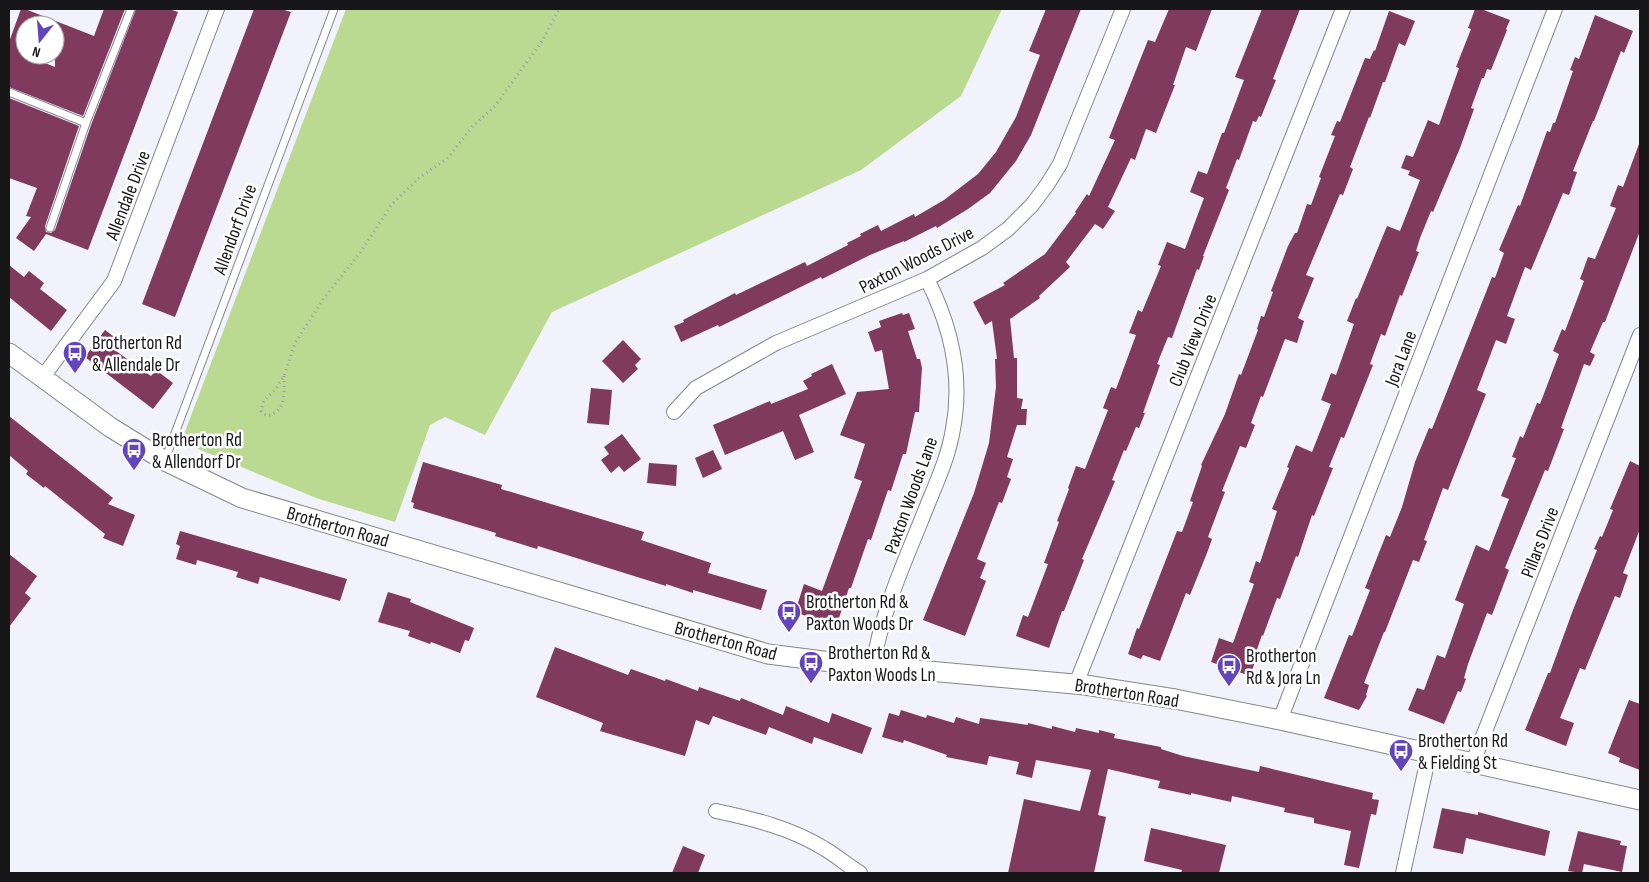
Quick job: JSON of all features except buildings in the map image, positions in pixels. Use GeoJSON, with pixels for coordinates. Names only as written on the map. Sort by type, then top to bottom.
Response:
{"type":"FeatureCollection","features":[{"type":"Feature","properties":{"kind":"street","name":"Allendale Drive"},"geometry":{"type":"LineString","coordinates":[[42,378],[114,281],[218,9]]}},
{"type":"Feature","properties":{"kind":"street","name":"Paxton Woods Drive"},"geometry":{"type":"LineString","coordinates":[[674,412],[696,388],[776,344],[926,279],[982,248],[1008,228],[1032,205],[1060,164],[1123,9]]}},
{"type":"Feature","properties":{"kind":"street","name":"Club View Drive"},"geometry":{"type":"LineString","coordinates":[[1076,684],[1342,9]]}},
{"type":"Feature","properties":{"kind":"street","name":"Jora Lane"},"geometry":{"type":"LineString","coordinates":[[1280,720],[1555,9]]}},
{"type":"Feature","properties":{"kind":"street","name":"Paxton Woods Lane"},"geometry":{"type":"LineString","coordinates":[[873,666],[885,614],[946,460],[953,428],[956,396],[955,364],[949,332],[943,314],[926,279]]}},
{"type":"Feature","properties":{"kind":"street","name":"Pillars Drive"},"geometry":{"type":"LineString","coordinates":[[1472,762],[1640,335]]}},
{"type":"Feature","properties":{"kind":"street","name":"Brotherton Road"},"geometry":{"type":"LineString","coordinates":[[9,353],[110,427],[165,461],[242,498],[759,651],[777,655],[873,666],[1076,684],[1176,699],[1280,720],[1640,800]]}},
{"type":"Feature","properties":{"kind":"street"},"geometry":{"type":"LineString","coordinates":[[1403,873],[1429,754]]}},
{"type":"Feature","properties":{"kind":"street"},"geometry":{"type":"LineString","coordinates":[[716,811],[762,821],[791,832],[825,849],[860,873]]}},
{"type":"Feature","properties":{"kind":"lane"},"geometry":{"type":"LineString","coordinates":[[50,228],[86,123],[131,9]]}},
{"type":"Feature","properties":{"kind":"lane","name":"Allendorf Drive"},"geometry":{"type":"LineString","coordinates":[[165,461],[334,9]]}},
{"type":"Feature","properties":{"kind":"lane"},"geometry":{"type":"LineString","coordinates":[[9,92],[86,123]]}},
{"type":"Feature","properties":{"kind":"path"},"geometry":{"type":"LineString","coordinates":[[284,376],[284,398],[281,407],[275,414],[267,416],[261,411],[264,400],[275,390],[284,376],[295,343],[324,298],[360,253],[392,204],[419,178],[448,158],[472,127],[495,106],[542,41],[559,9]]}},
{"type":"Feature","properties":{"kind":"green space"},"geometry":{"type":"Polygon","coordinates":[[[346,9],[1002,9],[961,96],[861,170],[552,312],[485,435],[445,417],[430,425],[395,522],[316,498],[181,442],[346,9]]]}},
{"type":"Feature","properties":{"kind":"place","name":"Brotherton Rd & Allendale Dr"},"geometry":{"type":"Point","coordinates":[75,374]}},
{"type":"Feature","properties":{"kind":"place","name":"Brotherton Rd & Allendorf Dr"},"geometry":{"type":"Point","coordinates":[134,471]}},
{"type":"Feature","properties":{"kind":"place","name":"Brotherton Rd & Paxton Woods Dr"},"geometry":{"type":"Point","coordinates":[789,633]}},
{"type":"Feature","properties":{"kind":"place","name":"Brotherton Rd & Paxton Woods Ln"},"geometry":{"type":"Point","coordinates":[811,684]}},
{"type":"Feature","properties":{"kind":"place","name":"Brotherton Rd & Jora Ln"},"geometry":{"type":"Point","coordinates":[1229,687]}},
{"type":"Feature","properties":{"kind":"place","name":"Brotherton Rd & Fielding St"},"geometry":{"type":"Point","coordinates":[1401,772]}}]}
